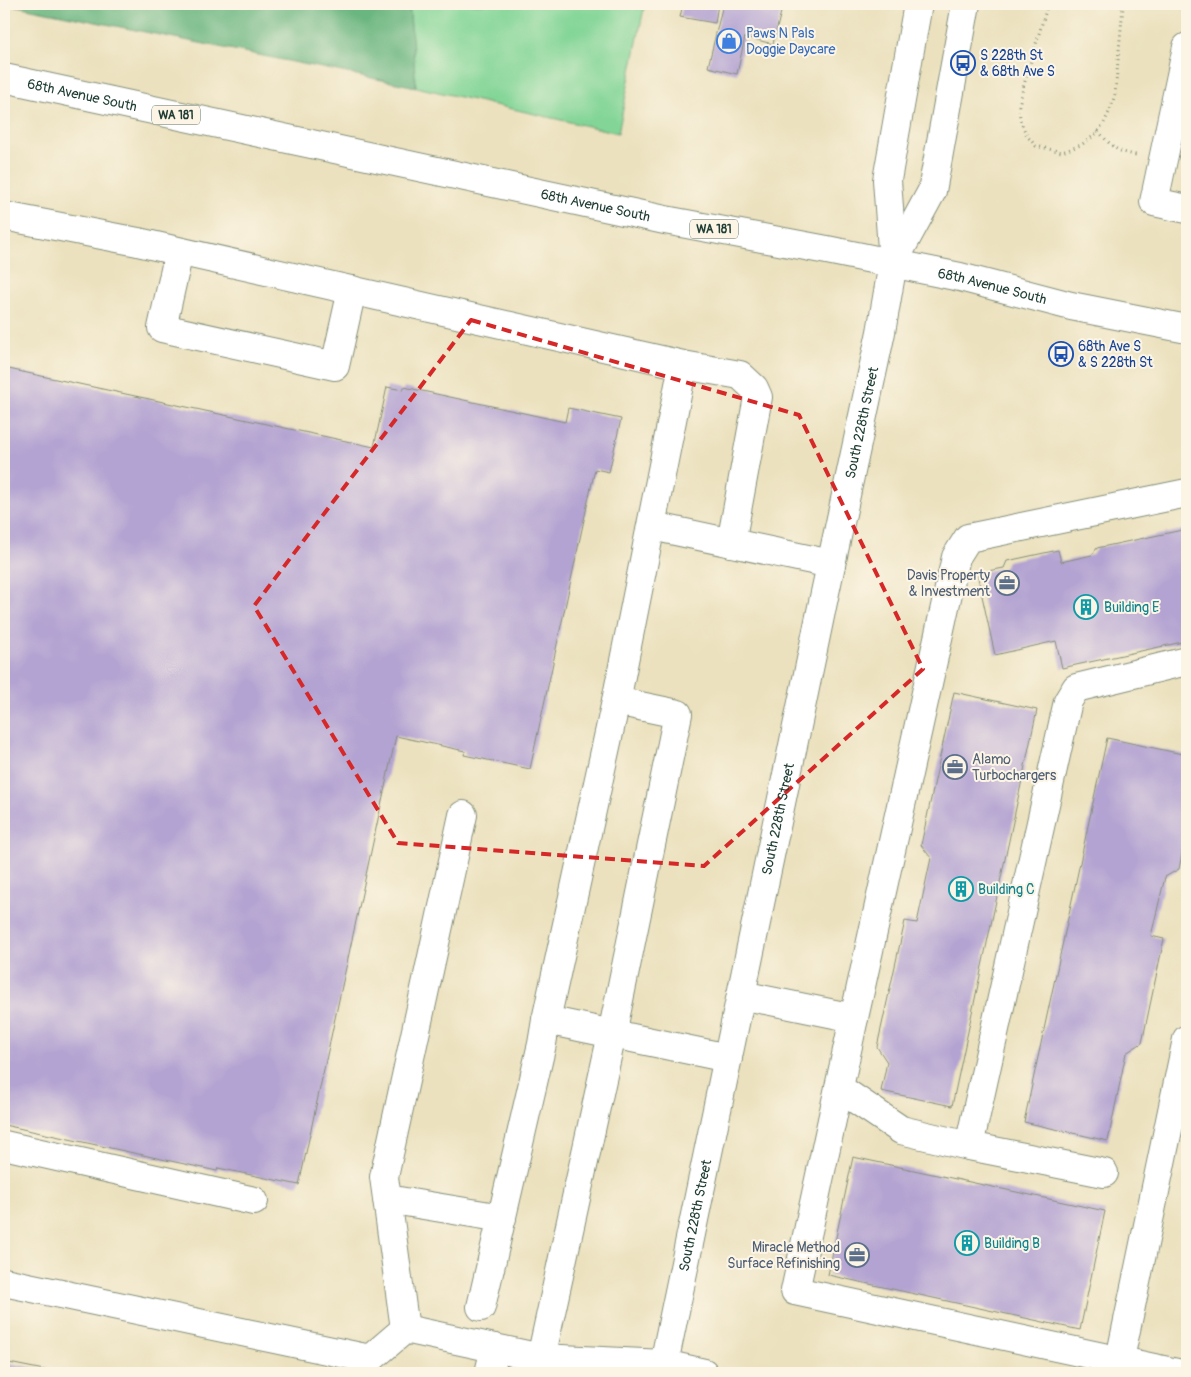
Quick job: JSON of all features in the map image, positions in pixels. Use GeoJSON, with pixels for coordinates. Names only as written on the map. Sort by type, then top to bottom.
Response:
{"type":"FeatureCollection","features":[{"type":"Feature","properties":{"kind":"main road","name":"South 228th Street"},"geometry":{"type":"LineString","coordinates":[[893,263],[932,191],[966,4]]}},
{"type":"Feature","properties":{"kind":"main road","name":"South 228th Street"},"geometry":{"type":"LineString","coordinates":[[663,1369],[879,342],[893,263],[887,180],[913,5]]}},
{"type":"Feature","properties":{"kind":"main road"},"geometry":{"type":"LineString","coordinates":[[1187,47],[1154,202],[1187,209]]}},
{"type":"Feature","properties":{"kind":"main road","name":"68th Avenue South"},"geometry":{"type":"LineString","coordinates":[[4,78],[665,220],[960,277],[1070,306],[1187,330]]}},
{"type":"Feature","properties":{"kind":"main road"},"geometry":{"type":"LineString","coordinates":[[4,216],[87,231],[683,365],[740,375],[754,388],[758,397],[731,543]]}},
{"type":"Feature","properties":{"kind":"main road"},"geometry":{"type":"LineString","coordinates":[[179,252],[162,328],[335,366],[352,290]]}},
{"type":"Feature","properties":{"kind":"main road"},"geometry":{"type":"LineString","coordinates":[[481,1307],[542,1044],[616,700],[683,365]]}},
{"type":"Feature","properties":{"kind":"main road"},"geometry":{"type":"LineString","coordinates":[[1177,1373],[1119,1367],[795,1291],[956,557],[968,538],[1187,493]]}},
{"type":"Feature","properties":{"kind":"main road"},"geometry":{"type":"LineString","coordinates":[[652,526],[831,564]]}},
{"type":"Feature","properties":{"kind":"main road"},"geometry":{"type":"LineString","coordinates":[[969,1146],[1068,701],[1076,688],[1187,661]]}},
{"type":"Feature","properties":{"kind":"main road"},"geometry":{"type":"LineString","coordinates":[[541,1358],[612,1034],[678,714],[616,700]]}},
{"type":"Feature","properties":{"kind":"main road"},"geometry":{"type":"LineString","coordinates":[[405,1329],[384,1177],[463,815]]}},
{"type":"Feature","properties":{"kind":"main road"},"geometry":{"type":"LineString","coordinates":[[741,995],[854,1018]]}},
{"type":"Feature","properties":{"kind":"main road"},"geometry":{"type":"LineString","coordinates":[[546,1020],[728,1058]]}},
{"type":"Feature","properties":{"kind":"main road"},"geometry":{"type":"LineString","coordinates":[[1119,1367],[1187,1039]]}},
{"type":"Feature","properties":{"kind":"main road"},"geometry":{"type":"LineString","coordinates":[[839,1088],[901,1130],[969,1146],[1104,1173]]}},
{"type":"Feature","properties":{"kind":"main road"},"geometry":{"type":"LineString","coordinates":[[4,1145],[254,1201]]}},
{"type":"Feature","properties":{"kind":"main road"},"geometry":{"type":"LineString","coordinates":[[387,1199],[502,1218]]}},
{"type":"Feature","properties":{"kind":"main road"},"geometry":{"type":"LineString","coordinates":[[4,1282],[370,1359],[405,1329]]}},
{"type":"Feature","properties":{"kind":"main road"},"geometry":{"type":"LineString","coordinates":[[405,1329],[492,1361],[541,1358],[704,1373]]}},
{"type":"Feature","properties":{"kind":"path"},"geometry":{"type":"LineString","coordinates":[[1047,4],[1023,88],[1019,106],[1020,120],[1027,136],[1036,146],[1062,152],[1081,145],[1098,131],[1104,123],[1115,94],[1124,5],[1112,4]]}},
{"type":"Feature","properties":{"kind":"path"},"geometry":{"type":"LineString","coordinates":[[1098,131],[1114,148],[1121,152],[1163,160]]}},
{"type":"Feature","properties":{"kind":"highlighted area"},"geometry":{"type":"Polygon","coordinates":[[[471,320],[799,415],[923,669],[704,866],[398,843],[254,606],[471,320]]]}},
{"type":"Feature","properties":{"kind":"green space"},"geometry":{"type":"Polygon","coordinates":[[[7,4],[409,4],[416,87],[7,4]]]}},
{"type":"Feature","properties":{"kind":"green space"},"geometry":{"type":"Polygon","coordinates":[[[409,4],[645,4],[618,133],[416,87],[409,4]]]}},
{"type":"Feature","properties":{"kind":"building"},"geometry":{"type":"Polygon","coordinates":[[[683,4],[718,4],[715,23],[680,17],[683,4]]]}},
{"type":"Feature","properties":{"kind":"building","name":"Paws N Pals Doggie Daycare"},"geometry":{"type":"Polygon","coordinates":[[[723,4],[783,4],[773,44],[745,37],[737,74],[708,67],[723,4]]]}},
{"type":"Feature","properties":{"kind":"building"},"geometry":{"type":"Polygon","coordinates":[[[4,368],[374,447],[387,387],[403,390],[404,387],[565,422],[568,408],[621,419],[609,472],[595,469],[530,769],[464,755],[465,751],[396,736],[299,1185],[218,1168],[217,1171],[4,1125],[4,368]]]}},
{"type":"Feature","properties":{"kind":"building","name":"Building E"},"geometry":{"type":"Polygon","coordinates":[[[1187,529],[1187,641],[1062,668],[1056,641],[995,655],[977,573],[1004,568],[1007,561],[1058,550],[1061,562],[1092,555],[1097,548],[1187,529]]]}},
{"type":"Feature","properties":{"kind":"building","name":"Building C"},"geometry":{"type":"Polygon","coordinates":[[[954,692],[1037,710],[952,1106],[881,1091],[887,1062],[877,1047],[905,921],[917,923],[931,858],[921,845],[954,692]]]}},
{"type":"Feature","properties":{"kind":"building"},"geometry":{"type":"Polygon","coordinates":[[[1107,738],[1187,755],[1187,829],[1179,869],[1165,877],[1151,936],[1164,939],[1142,1043],[1126,1053],[1108,1141],[1024,1122],[1107,738]]]}},
{"type":"Feature","properties":{"kind":"building","name":"Building B"},"geometry":{"type":"Polygon","coordinates":[[[853,1157],[1105,1211],[1080,1330],[828,1275],[853,1157]]]}},
{"type":"Feature","properties":{"kind":"building"},"geometry":{"type":"Polygon","coordinates":[[[4,1362],[54,1372],[54,1373],[4,1373],[4,1362]]]}},
{"type":"Feature","properties":{"kind":"place","name":"Paws N Pals Doggie Daycare"},"geometry":{"type":"Point","coordinates":[729,41]}},
{"type":"Feature","properties":{"kind":"place","name":"S 228th St & 68th Ave S"},"geometry":{"type":"Point","coordinates":[963,63]}},
{"type":"Feature","properties":{"kind":"place","name":"68th Ave S & S 228th St"},"geometry":{"type":"Point","coordinates":[1061,354]}},
{"type":"Feature","properties":{"kind":"place","name":"Davis Property & Investment"},"geometry":{"type":"Point","coordinates":[1007,583]}},
{"type":"Feature","properties":{"kind":"place","name":"Building E"},"geometry":{"type":"Point","coordinates":[1086,607]}},
{"type":"Feature","properties":{"kind":"place","name":"Alamo Turbochargers"},"geometry":{"type":"Point","coordinates":[955,767]}},
{"type":"Feature","properties":{"kind":"place","name":"Building C"},"geometry":{"type":"Point","coordinates":[961,889]}},
{"type":"Feature","properties":{"kind":"place","name":"Building B"},"geometry":{"type":"Point","coordinates":[967,1243]}},
{"type":"Feature","properties":{"kind":"place","name":"Miracle Method Surface Refinishing"},"geometry":{"type":"Point","coordinates":[857,1255]}}]}
